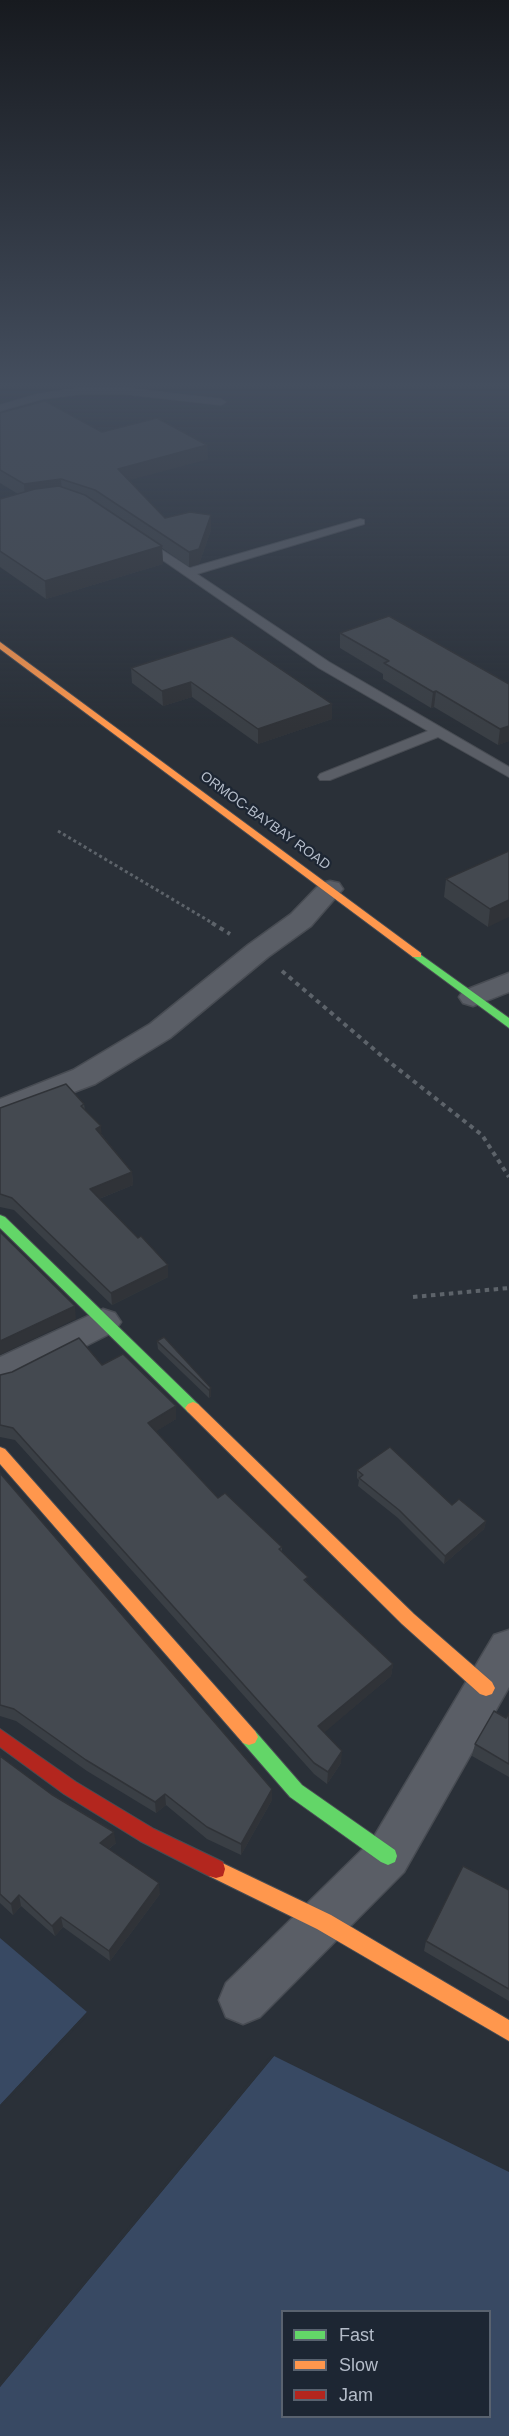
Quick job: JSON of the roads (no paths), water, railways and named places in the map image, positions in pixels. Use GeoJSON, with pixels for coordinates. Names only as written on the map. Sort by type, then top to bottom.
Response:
{"type":"FeatureCollection","features":[{"type":"Feature","properties":{"kind":"main road","name":"ORMOC-BAYBAY ROAD"},"geometry":{"type":"LineString","coordinates":[[0,645],[509,1024]]}},
{"type":"Feature","properties":{"kind":"main road"},"geometry":{"type":"LineString","coordinates":[[0,1220],[408,1619],[486,1688]]}},
{"type":"Feature","properties":{"kind":"main road"},"geometry":{"type":"LineString","coordinates":[[0,1453],[296,1791],[388,1856]]}},
{"type":"Feature","properties":{"kind":"main road"},"geometry":{"type":"LineString","coordinates":[[0,1737],[70,1788],[147,1835],[324,1922],[509,2031]]}},
{"type":"Feature","properties":{"kind":"street"},"geometry":{"type":"LineString","coordinates":[[0,1110],[84,1077],[160,1031],[258,951],[302,920],[330,889]]}},
{"type":"Feature","properties":{"kind":"street"},"geometry":{"type":"LineString","coordinates":[[473,998],[509,982]]}},
{"type":"Feature","properties":{"kind":"street"},"geometry":{"type":"LineString","coordinates":[[0,1373],[103,1322]]}},
{"type":"Feature","properties":{"kind":"street"},"geometry":{"type":"LineString","coordinates":[[243,2000],[388,1856],[509,1648]]}},
{"type":"Feature","properties":{"kind":"lane"},"geometry":{"type":"LineString","coordinates":[[187,573],[360,522]]}},
{"type":"Feature","properties":{"kind":"lane"},"geometry":{"type":"LineString","coordinates":[[130,534],[324,665],[509,773]]}},
{"type":"Feature","properties":{"kind":"lane"},"geometry":{"type":"LineString","coordinates":[[325,777],[439,732]]}},
{"type":"Feature","properties":{"kind":"water"},"geometry":{"type":"Polygon","coordinates":[[[0,1938],[87,2012],[0,2105],[0,1938]]]}},
{"type":"Feature","properties":{"kind":"water"},"geometry":{"type":"Polygon","coordinates":[[[274,2056],[509,2172],[509,2436],[0,2436],[0,2387],[274,2056]]]}}]}
